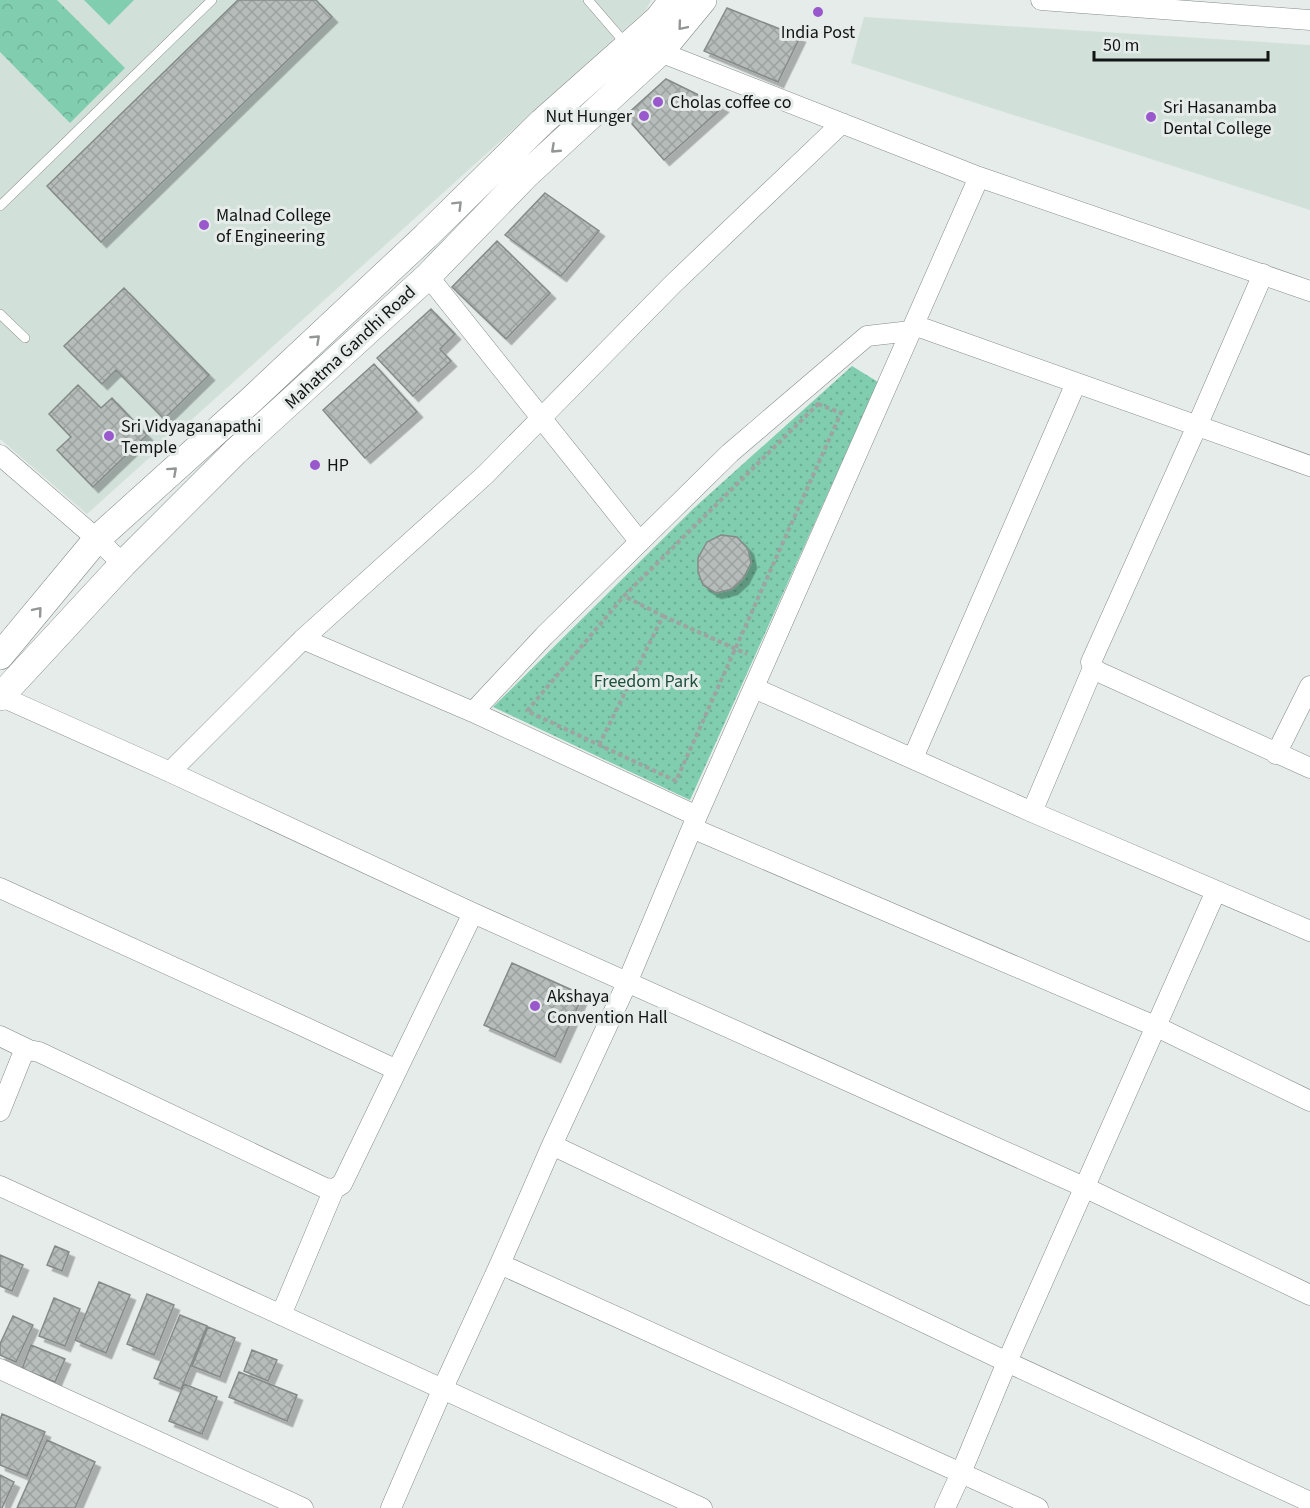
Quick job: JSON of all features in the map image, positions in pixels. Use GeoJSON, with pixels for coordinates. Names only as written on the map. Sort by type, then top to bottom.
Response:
{"type":"FeatureCollection","features":[{"type":"Feature","properties":{"kind":"street","name":"Mahatma Gandhi Road"},"geometry":{"type":"LineString","coordinates":[[0,656],[97,539],[249,402],[426,236],[542,122],[658,20],[673,0]]}},
{"type":"Feature","properties":{"kind":"street","name":"Mahatma Gandhi Road"},"geometry":{"type":"LineString","coordinates":[[0,696],[123,564],[236,452],[428,276],[526,176],[660,52],[703,0]]}},
{"type":"Feature","properties":{"kind":"street"},"geometry":{"type":"LineString","coordinates":[[1041,0],[1310,20]]}},
{"type":"Feature","properties":{"kind":"street"},"geometry":{"type":"LineString","coordinates":[[660,52],[980,177],[1310,291]]}},
{"type":"Feature","properties":{"kind":"street"},"geometry":{"type":"LineString","coordinates":[[618,54],[627,82]]}},
{"type":"Feature","properties":{"kind":"street"},"geometry":{"type":"LineString","coordinates":[[170,772],[303,639],[485,475],[673,285],[842,123]]}},
{"type":"Feature","properties":{"kind":"street"},"geometry":{"type":"LineString","coordinates":[[391,1508],[442,1388],[627,983],[695,822],[980,177]]}},
{"type":"Feature","properties":{"kind":"street"},"geometry":{"type":"LineString","coordinates":[[1032,812],[1093,668],[1091,662],[1263,274]]}},
{"type":"Feature","properties":{"kind":"street"},"geometry":{"type":"LineString","coordinates":[[428,276],[640,542]]}},
{"type":"Feature","properties":{"kind":"street"},"geometry":{"type":"LineString","coordinates":[[473,712],[544,636],[730,453],[867,336],[913,328],[1310,466]]}},
{"type":"Feature","properties":{"kind":"street"},"geometry":{"type":"LineString","coordinates":[[913,758],[1076,383]]}},
{"type":"Feature","properties":{"kind":"street"},"geometry":{"type":"LineString","coordinates":[[0,455],[123,564]]}},
{"type":"Feature","properties":{"kind":"street"},"geometry":{"type":"LineString","coordinates":[[303,639],[473,712],[695,822],[1157,1027],[1310,1101]]}},
{"type":"Feature","properties":{"kind":"street"},"geometry":{"type":"LineString","coordinates":[[1093,668],[1310,768]]}},
{"type":"Feature","properties":{"kind":"street"},"geometry":{"type":"LineString","coordinates":[[1276,754],[1310,686]]}},
{"type":"Feature","properties":{"kind":"street"},"geometry":{"type":"LineString","coordinates":[[754,688],[1032,812],[1310,931]]}},
{"type":"Feature","properties":{"kind":"street"},"geometry":{"type":"LineString","coordinates":[[0,696],[627,983],[1084,1187],[1310,1295]]}},
{"type":"Feature","properties":{"kind":"street"},"geometry":{"type":"LineString","coordinates":[[0,888],[397,1070]]}},
{"type":"Feature","properties":{"kind":"street"},"geometry":{"type":"LineString","coordinates":[[945,1508],[1007,1362],[1216,891]]}},
{"type":"Feature","properties":{"kind":"street"},"geometry":{"type":"LineString","coordinates":[[281,1315],[334,1189],[342,1184],[473,913]]}},
{"type":"Feature","properties":{"kind":"street"},"geometry":{"type":"LineString","coordinates":[[0,1036],[50,1057],[325,1188],[334,1189]]}},
{"type":"Feature","properties":{"kind":"street"},"geometry":{"type":"LineString","coordinates":[[0,1111],[22,1056],[29,1050]]}},
{"type":"Feature","properties":{"kind":"street"},"geometry":{"type":"LineString","coordinates":[[552,1145],[1007,1362],[1310,1502]]}},
{"type":"Feature","properties":{"kind":"street"},"geometry":{"type":"LineString","coordinates":[[0,1186],[702,1508]]}},
{"type":"Feature","properties":{"kind":"street"},"geometry":{"type":"LineString","coordinates":[[500,1264],[1038,1508]]}},
{"type":"Feature","properties":{"kind":"street"},"geometry":{"type":"LineString","coordinates":[[0,1369],[303,1508]]}},
{"type":"Feature","properties":{"kind":"lane"},"geometry":{"type":"LineString","coordinates":[[0,206],[212,0]]}},
{"type":"Feature","properties":{"kind":"lane"},"geometry":{"type":"LineString","coordinates":[[588,0],[618,54]]}},
{"type":"Feature","properties":{"kind":"lane"},"geometry":{"type":"LineString","coordinates":[[0,314],[25,338]]}},
{"type":"Feature","properties":{"kind":"path"},"geometry":{"type":"LineString","coordinates":[[818,404],[841,413],[735,649],[676,781],[527,711],[624,596],[818,404]]}},
{"type":"Feature","properties":{"kind":"path"},"geometry":{"type":"LineString","coordinates":[[624,596],[765,663]]}},
{"type":"Feature","properties":{"kind":"path"},"geometry":{"type":"LineString","coordinates":[[599,745],[663,616]]}},
{"type":"Feature","properties":{"kind":"shaded area","name":"Malnad College of Engineering"},"geometry":{"type":"Polygon","coordinates":[[[0,0],[651,0],[646,10],[87,514],[0,439],[0,0]]]}},
{"type":"Feature","properties":{"kind":"shaded area"},"geometry":{"type":"Polygon","coordinates":[[[864,17],[1310,45],[1310,210],[851,63],[864,17]]]}},
{"type":"Feature","properties":{"kind":"green space"},"geometry":{"type":"Polygon","coordinates":[[[0,0],[57,0],[125,68],[70,123],[0,52],[0,0]]]}},
{"type":"Feature","properties":{"kind":"green space"},"geometry":{"type":"Polygon","coordinates":[[[84,0],[134,0],[109,25],[84,0]]]}},
{"type":"Feature","properties":{"kind":"green space","name":"Freedom Park"},"geometry":{"type":"Polygon","coordinates":[[[852,366],[878,382],[690,800],[493,707],[694,508],[852,366]]]}},
{"type":"Feature","properties":{"kind":"building"},"geometry":{"type":"Polygon","coordinates":[[[238,0],[316,0],[332,17],[101,242],[47,186],[238,0]]]}},
{"type":"Feature","properties":{"kind":"building"},"geometry":{"type":"Polygon","coordinates":[[[727,8],[800,37],[778,82],[704,51],[727,8]]]}},
{"type":"Feature","properties":{"kind":"building"},"geometry":{"type":"Polygon","coordinates":[[[666,79],[723,107],[664,160],[625,116],[666,79]]]}},
{"type":"Feature","properties":{"kind":"building"},"geometry":{"type":"Polygon","coordinates":[[[545,193],[599,231],[561,276],[505,235],[545,193]]]}},
{"type":"Feature","properties":{"kind":"building"},"geometry":{"type":"Polygon","coordinates":[[[497,241],[550,293],[506,339],[452,287],[497,241]]]}},
{"type":"Feature","properties":{"kind":"building"},"geometry":{"type":"Polygon","coordinates":[[[124,288],[209,375],[164,419],[116,370],[102,384],[64,346],[124,288]]]}},
{"type":"Feature","properties":{"kind":"building"},"geometry":{"type":"Polygon","coordinates":[[[431,309],[455,334],[440,349],[451,361],[413,396],[377,358],[431,309]]]}},
{"type":"Feature","properties":{"kind":"building"},"geometry":{"type":"Polygon","coordinates":[[[374,364],[417,412],[365,458],[323,410],[374,364]]]}},
{"type":"Feature","properties":{"kind":"building","name":"Sri Vidyaganapathi Temple"},"geometry":{"type":"Polygon","coordinates":[[[78,385],[101,408],[112,398],[147,435],[93,487],[57,450],[71,437],[49,414],[78,385]]]}},
{"type":"Feature","properties":{"kind":"building"},"geometry":{"type":"Polygon","coordinates":[[[721,535],[737,537],[748,549],[751,563],[743,579],[732,589],[716,593],[703,585],[698,572],[698,558],[707,542],[721,535]]]}},
{"type":"Feature","properties":{"kind":"building"},"geometry":{"type":"Polygon","coordinates":[[[512,963],[583,995],[555,1057],[484,1025],[512,963]]]}},
{"type":"Feature","properties":{"kind":"building"},"geometry":{"type":"Polygon","coordinates":[[[55,1246],[69,1252],[62,1271],[47,1265],[55,1246]]]}},
{"type":"Feature","properties":{"kind":"building"},"geometry":{"type":"Polygon","coordinates":[[[0,1255],[23,1265],[12,1291],[0,1286],[0,1255]]]}},
{"type":"Feature","properties":{"kind":"building"},"geometry":{"type":"Polygon","coordinates":[[[99,1282],[130,1295],[106,1353],[75,1340],[99,1282]]]}},
{"type":"Feature","properties":{"kind":"building"},"geometry":{"type":"Polygon","coordinates":[[[147,1294],[174,1305],[154,1355],[127,1344],[147,1294]]]}},
{"type":"Feature","properties":{"kind":"building"},"geometry":{"type":"Polygon","coordinates":[[[54,1298],[80,1309],[65,1346],[39,1336],[54,1298]]]}},
{"type":"Feature","properties":{"kind":"building"},"geometry":{"type":"Polygon","coordinates":[[[180,1315],[207,1326],[181,1389],[154,1378],[180,1315]]]}},
{"type":"Feature","properties":{"kind":"building"},"geometry":{"type":"Polygon","coordinates":[[[13,1316],[33,1325],[16,1362],[0,1355],[0,1344],[13,1316]]]}},
{"type":"Feature","properties":{"kind":"building"},"geometry":{"type":"Polygon","coordinates":[[[208,1327],[235,1338],[220,1377],[192,1366],[208,1327]]]}},
{"type":"Feature","properties":{"kind":"building"},"geometry":{"type":"Polygon","coordinates":[[[31,1345],[65,1359],[55,1382],[22,1369],[31,1345]]]}},
{"type":"Feature","properties":{"kind":"building"},"geometry":{"type":"Polygon","coordinates":[[[252,1350],[277,1360],[268,1381],[244,1371],[252,1350]]]}},
{"type":"Feature","properties":{"kind":"building"},"geometry":{"type":"Polygon","coordinates":[[[239,1372],[297,1395],[287,1421],[229,1397],[239,1372]]]}},
{"type":"Feature","properties":{"kind":"building"},"geometry":{"type":"Polygon","coordinates":[[[184,1384],[217,1397],[202,1434],[169,1421],[184,1384]]]}},
{"type":"Feature","properties":{"kind":"building"},"geometry":{"type":"Polygon","coordinates":[[[2,1414],[45,1432],[27,1476],[0,1465],[2,1414]]]}},
{"type":"Feature","properties":{"kind":"building"},"geometry":{"type":"Polygon","coordinates":[[[47,1440],[95,1462],[75,1508],[17,1508],[47,1440]]]}},
{"type":"Feature","properties":{"kind":"building"},"geometry":{"type":"Polygon","coordinates":[[[0,1475],[14,1482],[2,1508],[0,1508],[0,1475]]]}},
{"type":"Feature","properties":{"kind":"place","name":"India Post"},"geometry":{"type":"Point","coordinates":[818,12]}},
{"type":"Feature","properties":{"kind":"place","name":"Cholas coffee co"},"geometry":{"type":"Point","coordinates":[658,102]}},
{"type":"Feature","properties":{"kind":"place","name":"Nut Hunger"},"geometry":{"type":"Point","coordinates":[644,116]}},
{"type":"Feature","properties":{"kind":"place","name":"Sri Hasanamba Dental College"},"geometry":{"type":"Point","coordinates":[1151,117]}},
{"type":"Feature","properties":{"kind":"place","name":"Malnad College of Engineering"},"geometry":{"type":"Point","coordinates":[204,225]}},
{"type":"Feature","properties":{"kind":"place","name":"Sri Vidyaganapathi Temple"},"geometry":{"type":"Point","coordinates":[109,436]}},
{"type":"Feature","properties":{"kind":"place","name":"HP"},"geometry":{"type":"Point","coordinates":[315,465]}},
{"type":"Feature","properties":{"kind":"place","name":"Akshaya Convention Hall"},"geometry":{"type":"Point","coordinates":[535,1006]}}]}
